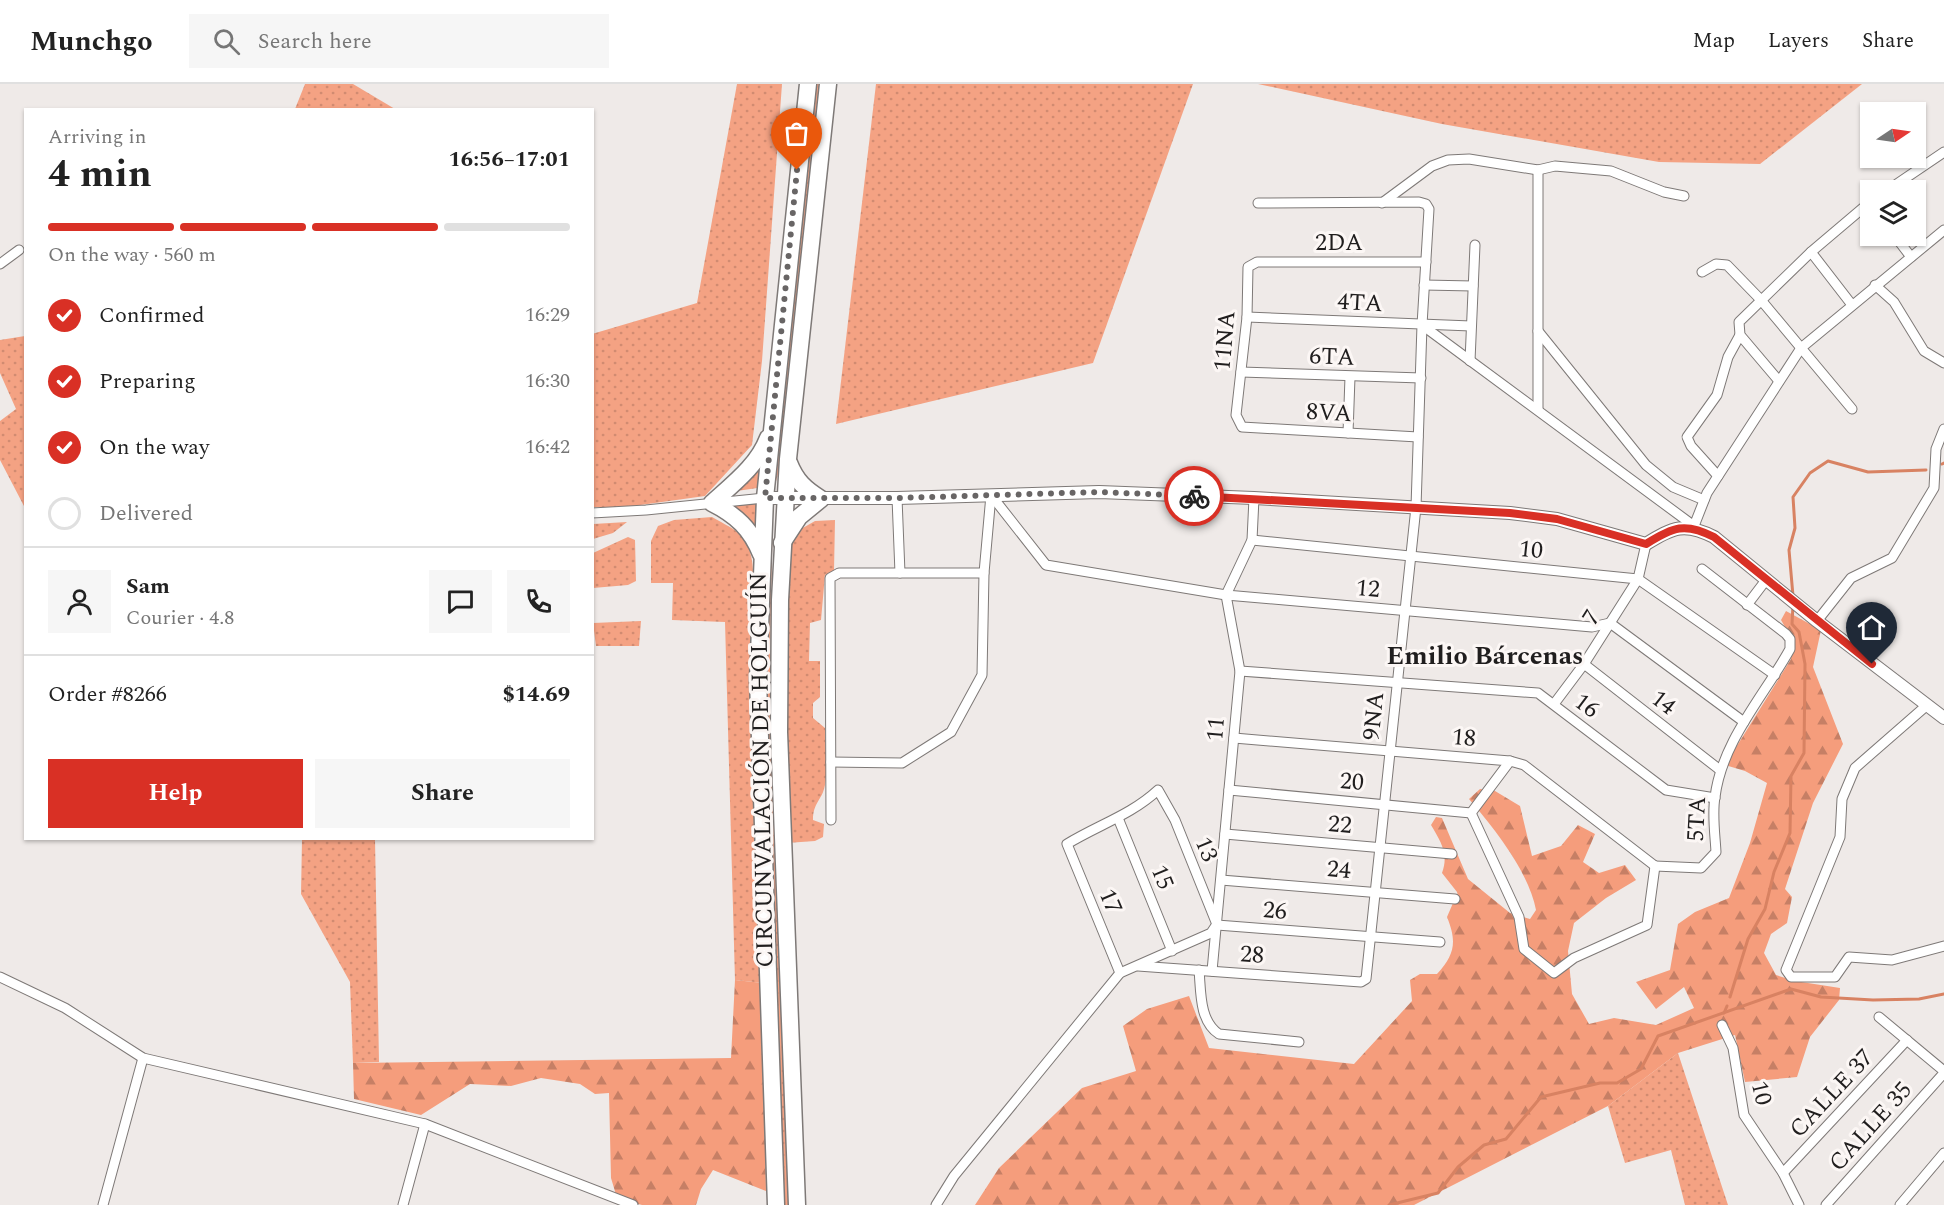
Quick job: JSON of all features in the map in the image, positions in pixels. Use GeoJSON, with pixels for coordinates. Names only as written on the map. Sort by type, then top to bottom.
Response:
{"type":"FeatureCollection","features":[{"type":"Feature","properties":{"kind":"highway","name":"CIRCUNVALACIÓN DE HOLGUÍN"},"geometry":{"type":"LineString","coordinates":[[776,1205],[758,680],[765,498],[808,84]]}},
{"type":"Feature","properties":{"kind":"highway","name":"CIRCUNVALACIÓN DE HOLGUÍN"},"geometry":{"type":"LineString","coordinates":[[797,1205],[779,732],[782,543],[788,459],[828,84]]}},
{"type":"Feature","properties":{"kind":"highway"},"geometry":{"type":"LineString","coordinates":[[762,556],[755,539],[744,525],[732,513],[712,503],[747,470],[764,449],[771,428]]}},
{"type":"Feature","properties":{"kind":"highway"},"geometry":{"type":"LineString","coordinates":[[782,543],[799,517],[821,500],[805,489],[795,478],[788,459]]}},
{"type":"Feature","properties":{"kind":"street"},"geometry":{"type":"LineString","coordinates":[[1903,180],[1944,152]]}},
{"type":"Feature","properties":{"kind":"street"},"geometry":{"type":"LineString","coordinates":[[1258,203],[1382,203],[1416,176],[1448,160],[1492,162],[1538,170],[1555,166],[1611,171],[1664,192],[1684,196]]}},
{"type":"Feature","properties":{"kind":"street"},"geometry":{"type":"LineString","coordinates":[[1538,170],[1538,409]]}},
{"type":"Feature","properties":{"kind":"street","name":"9NA"},"geometry":{"type":"LineString","coordinates":[[1364,981],[1416,507],[1422,325],[1429,209],[1426,204],[1382,203]]}},
{"type":"Feature","properties":{"kind":"street"},"geometry":{"type":"LineString","coordinates":[[1718,476],[1691,446],[1687,437],[1717,395],[1728,357],[1740,335],[1739,322],[1811,252],[1860,210]]}},
{"type":"Feature","properties":{"kind":"street"},"geometry":{"type":"LineString","coordinates":[[1694,526],[1704,500],[1718,476],[1801,348],[1944,230]]}},
{"type":"Feature","properties":{"kind":"street"},"geometry":{"type":"LineString","coordinates":[[1470,361],[1475,245]]}},
{"type":"Feature","properties":{"kind":"street"},"geometry":{"type":"LineString","coordinates":[[1903,246],[1911,257]]}},
{"type":"Feature","properties":{"kind":"street"},"geometry":{"type":"LineString","coordinates":[[0,264],[19,250]]}},
{"type":"Feature","properties":{"kind":"street"},"geometry":{"type":"LineString","coordinates":[[1811,252],[1852,305]]}},
{"type":"Feature","properties":{"kind":"street","name":"2DA"},"geometry":{"type":"LineString","coordinates":[[1252,264],[1257,262],[1426,262]]}},
{"type":"Feature","properties":{"kind":"street","name":"11NA"},"geometry":{"type":"LineString","coordinates":[[1238,423],[1236,415],[1247,317],[1248,267],[1252,264]]}},
{"type":"Feature","properties":{"kind":"street"},"geometry":{"type":"LineString","coordinates":[[1702,272],[1716,264],[1727,265],[1761,300],[1852,409]]}},
{"type":"Feature","properties":{"kind":"street"},"geometry":{"type":"LineString","coordinates":[[1424,285],[1473,286]]}},
{"type":"Feature","properties":{"kind":"street"},"geometry":{"type":"LineString","coordinates":[[1875,285],[1894,302],[1924,351],[1944,363]]}},
{"type":"Feature","properties":{"kind":"street","name":"4TA"},"geometry":{"type":"LineString","coordinates":[[1247,317],[1471,326]]}},
{"type":"Feature","properties":{"kind":"street"},"geometry":{"type":"LineString","coordinates":[[1422,325],[1694,526],[1714,537],[1785,596],[1944,718]]}},
{"type":"Feature","properties":{"kind":"street"},"geometry":{"type":"LineString","coordinates":[[1538,331],[1646,465],[1673,487],[1704,500]]}},
{"type":"Feature","properties":{"kind":"street"},"geometry":{"type":"LineString","coordinates":[[1740,335],[1779,381]]}},
{"type":"Feature","properties":{"kind":"street","name":"6TA"},"geometry":{"type":"LineString","coordinates":[[1241,372],[1421,378]]}},
{"type":"Feature","properties":{"kind":"street"},"geometry":{"type":"LineString","coordinates":[[1348,433],[1350,377]]}},
{"type":"Feature","properties":{"kind":"street","name":"8VA"},"geometry":{"type":"LineString","coordinates":[[1238,423],[1242,427],[1418,437]]}},
{"type":"Feature","properties":{"kind":"street"},"geometry":{"type":"LineString","coordinates":[[1817,621],[1851,578],[1892,558],[1934,488],[1936,449],[1944,429]]}},
{"type":"Feature","properties":{"kind":"street"},"geometry":{"type":"LineString","coordinates":[[594,513],[785,496],[821,500],[1099,492],[1416,507],[1557,519],[1646,544],[1668,530],[1694,526]]}},
{"type":"Feature","properties":{"kind":"street"},"geometry":{"type":"LineString","coordinates":[[831,762],[902,763],[951,732],[982,675],[984,573],[991,495]]}},
{"type":"Feature","properties":{"kind":"street","name":"12"},"geometry":{"type":"LineString","coordinates":[[991,495],[1046,565],[1226,595],[1592,627],[1610,623]]}},
{"type":"Feature","properties":{"kind":"street"},"geometry":{"type":"LineString","coordinates":[[897,498],[900,573]]}},
{"type":"Feature","properties":{"kind":"street"},"geometry":{"type":"LineString","coordinates":[[1226,595],[1252,540],[1254,498]]}},
{"type":"Feature","properties":{"kind":"street","name":"10"},"geometry":{"type":"LineString","coordinates":[[1252,540],[1638,579],[1775,675]]}},
{"type":"Feature","properties":{"kind":"street","name":"7"},"geometry":{"type":"LineString","coordinates":[[1554,704],[1584,664],[1638,579],[1646,544]]}},
{"type":"Feature","properties":{"kind":"street"},"geometry":{"type":"LineString","coordinates":[[1702,569],[1747,605],[1766,580]]}},
{"type":"Feature","properties":{"kind":"street"},"geometry":{"type":"LineString","coordinates":[[831,820],[830,578],[839,573],[984,573]]}},
{"type":"Feature","properties":{"kind":"street","name":"11"},"geometry":{"type":"LineString","coordinates":[[1212,971],[1240,671],[1226,595]]}},
{"type":"Feature","properties":{"kind":"street","name":"5TA"},"geometry":{"type":"LineString","coordinates":[[1471,813],[1519,916],[1524,949],[1554,972],[1574,958],[1647,925],[1655,866],[1701,868],[1716,852],[1714,798],[1720,770],[1744,722],[1790,648],[1790,639],[1786,634],[1747,605]]}},
{"type":"Feature","properties":{"kind":"street"},"geometry":{"type":"LineString","coordinates":[[1610,623],[1744,722]]}},
{"type":"Feature","properties":{"kind":"street","name":"14"},"geometry":{"type":"LineString","coordinates":[[1584,664],[1720,770]]}},
{"type":"Feature","properties":{"kind":"street","name":"16"},"geometry":{"type":"LineString","coordinates":[[1240,671],[1538,693],[1666,790],[1714,798]]}},
{"type":"Feature","properties":{"kind":"street"},"geometry":{"type":"LineString","coordinates":[[1926,706],[1855,768],[1842,799],[1840,837],[1786,970],[1791,977],[1835,977],[1849,957],[1892,960],[1944,946]]}},
{"type":"Feature","properties":{"kind":"street","name":"18"},"geometry":{"type":"LineString","coordinates":[[1234,738],[1509,761],[1524,765],[1655,866]]}},
{"type":"Feature","properties":{"kind":"street"},"geometry":{"type":"LineString","coordinates":[[1471,813],[1509,761]]}},
{"type":"Feature","properties":{"kind":"street","name":"20"},"geometry":{"type":"LineString","coordinates":[[1229,789],[1471,813]]}},
{"type":"Feature","properties":{"kind":"street","name":"13"},"geometry":{"type":"LineString","coordinates":[[1118,818],[1138,808],[1158,790],[1175,820],[1217,925]]}},
{"type":"Feature","properties":{"kind":"street","name":"17"},"geometry":{"type":"LineString","coordinates":[[1118,818],[1088,831],[1067,844],[1120,973]]}},
{"type":"Feature","properties":{"kind":"street","name":"15"},"geometry":{"type":"LineString","coordinates":[[1118,818],[1173,951]]}},
{"type":"Feature","properties":{"kind":"street","name":"22"},"geometry":{"type":"LineString","coordinates":[[1225,834],[1452,854]]}},
{"type":"Feature","properties":{"kind":"street","name":"24"},"geometry":{"type":"LineString","coordinates":[[1221,880],[1455,898]]}},
{"type":"Feature","properties":{"kind":"street"},"geometry":{"type":"LineString","coordinates":[[936,1205],[954,1176],[1120,973],[1211,933],[1217,925]]}},
{"type":"Feature","properties":{"kind":"street","name":"26"},"geometry":{"type":"LineString","coordinates":[[1217,925],[1440,942]]}},
{"type":"Feature","properties":{"kind":"street","name":"28"},"geometry":{"type":"LineString","coordinates":[[1138,966],[1364,981]]}},
{"type":"Feature","properties":{"kind":"street"},"geometry":{"type":"LineString","coordinates":[[1199,970],[1202,1004],[1212,1030],[1219,1034],[1299,1042]]}},
{"type":"Feature","properties":{"kind":"street"},"geometry":{"type":"LineString","coordinates":[[0,976],[65,1008],[143,1058],[425,1124],[633,1205]]}},
{"type":"Feature","properties":{"kind":"street"},"geometry":{"type":"LineString","coordinates":[[1879,1017],[1944,1072]]}},
{"type":"Feature","properties":{"kind":"street","name":"10"},"geometry":{"type":"LineString","coordinates":[[1722,1025],[1733,1048],[1744,1114],[1782,1173],[1799,1205]]}},
{"type":"Feature","properties":{"kind":"street","name":"CALLE 37"},"geometry":{"type":"LineString","coordinates":[[1782,1173],[1907,1040]]}},
{"type":"Feature","properties":{"kind":"street"},"geometry":{"type":"LineString","coordinates":[[103,1205],[143,1058]]}},
{"type":"Feature","properties":{"kind":"street","name":"CALLE 35"},"geometry":{"type":"LineString","coordinates":[[1826,1205],[1944,1072]]}},
{"type":"Feature","properties":{"kind":"street"},"geometry":{"type":"LineString","coordinates":[[403,1205],[425,1124]]}},
{"type":"Feature","properties":{"kind":"street"},"geometry":{"type":"LineString","coordinates":[[1900,1205],[1944,1153]]}},
{"type":"Feature","properties":{"kind":"shaded area"},"geometry":{"type":"Polygon","coordinates":[[[305,84],[353,84],[393,108],[295,108],[305,84]]]}},
{"type":"Feature","properties":{"kind":"shaded area"},"geometry":{"type":"Polygon","coordinates":[[[737,84],[782,84],[762,361],[752,445],[705,496],[626,507],[594,507],[594,333],[697,303],[737,84]]]}},
{"type":"Feature","properties":{"kind":"shaded area"},"geometry":{"type":"Polygon","coordinates":[[[814,84],[819,84],[779,471],[774,488],[771,484],[814,84]]]}},
{"type":"Feature","properties":{"kind":"shaded area"},"geometry":{"type":"Polygon","coordinates":[[[876,84],[1193,84],[1093,363],[836,424],[876,84]]]}},
{"type":"Feature","properties":{"kind":"shaded area"},"geometry":{"type":"Polygon","coordinates":[[[1258,84],[1862,84],[1760,164],[1659,162],[1442,124],[1258,84]]]}},
{"type":"Feature","properties":{"kind":"shaded area"},"geometry":{"type":"Polygon","coordinates":[[[24,336],[24,506],[0,460],[0,421],[16,409],[0,373],[0,340],[24,336]]]}},
{"type":"Feature","properties":{"kind":"shaded area"},"geometry":{"type":"Polygon","coordinates":[[[759,461],[764,487],[730,492],[759,461]]]}},
{"type":"Feature","properties":{"kind":"shaded area"},"geometry":{"type":"Polygon","coordinates":[[[759,501],[758,530],[730,504],[759,501]]]}},
{"type":"Feature","properties":{"kind":"shaded area"},"geometry":{"type":"Polygon","coordinates":[[[770,507],[773,507],[770,653],[790,1205],[785,1205],[767,744],[765,622],[770,507]]]}},
{"type":"Feature","properties":{"kind":"shaded area"},"geometry":{"type":"Polygon","coordinates":[[[712,517],[734,530],[744,540],[752,559],[751,613],[763,983],[735,980],[725,622],[672,620],[673,583],[651,583],[651,541],[658,526],[674,520],[712,517]]]}},
{"type":"Feature","properties":{"kind":"shaded area"},"geometry":{"type":"Polygon","coordinates":[[[835,520],[834,571],[825,575],[821,620],[810,623],[809,661],[820,661],[820,697],[813,703],[813,718],[825,728],[826,764],[825,785],[814,809],[813,820],[824,824],[823,837],[815,841],[787,843],[783,612],[789,544],[801,529],[815,521],[835,520]]]}},
{"type":"Feature","properties":{"kind":"shaded area"},"geometry":{"type":"Polygon","coordinates":[[[627,522],[613,533],[594,539],[594,524],[627,522]]]}},
{"type":"Feature","properties":{"kind":"shaded area"},"geometry":{"type":"Polygon","coordinates":[[[628,537],[635,540],[636,581],[628,585],[594,588],[594,553],[628,537]]]}},
{"type":"Feature","properties":{"kind":"shaded area"},"geometry":{"type":"Polygon","coordinates":[[[641,621],[639,646],[596,646],[594,623],[641,621]]]}},
{"type":"Feature","properties":{"kind":"shaded area"},"geometry":{"type":"Polygon","coordinates":[[[302,840],[375,840],[379,1062],[353,1063],[350,982],[301,894],[302,840]]]}},
{"type":"Feature","properties":{"kind":"shaded area"},"geometry":{"type":"Polygon","coordinates":[[[1678,1053],[1728,1205],[1685,1205],[1671,1150],[1625,1163],[1608,1106],[1678,1053]]]}},
{"type":"Feature","properties":{"kind":"green space"},"geometry":{"type":"Polygon","coordinates":[[[1786,611],[1821,630],[1813,667],[1843,744],[1813,803],[1785,889],[1792,897],[1787,923],[1771,934],[1764,953],[1776,975],[1795,981],[1840,988],[1839,1000],[1810,1037],[1797,1077],[1745,1082],[1735,1035],[1678,1053],[1608,1106],[1414,1205],[975,1205],[999,1168],[1082,1088],[1136,1071],[1123,1026],[1147,1009],[1189,996],[1209,1048],[1354,1064],[1412,1001],[1410,980],[1420,974],[1437,974],[1451,954],[1453,941],[1447,917],[1453,903],[1459,900],[1457,892],[1442,873],[1444,854],[1431,825],[1436,817],[1442,818],[1468,879],[1510,913],[1530,919],[1536,910],[1526,881],[1509,851],[1469,799],[1480,789],[1495,791],[1520,806],[1532,856],[1561,846],[1578,825],[1595,834],[1583,862],[1599,873],[1625,865],[1636,880],[1606,898],[1574,923],[1568,951],[1572,994],[1589,1024],[1614,1018],[1656,1025],[1694,1008],[1684,987],[1656,1009],[1636,982],[1670,970],[1678,924],[1695,912],[1729,898],[1750,843],[1767,783],[1745,771],[1725,765],[1791,659],[1792,639],[1781,620],[1786,611]]]}},
{"type":"Feature","properties":{"kind":"green space"},"geometry":{"type":"Polygon","coordinates":[[[735,980],[763,983],[766,1191],[713,1170],[701,1189],[696,1205],[642,1205],[617,1198],[611,1178],[609,1093],[595,1094],[580,1084],[541,1078],[511,1086],[470,1084],[421,1115],[354,1099],[353,1063],[731,1058],[735,980]]]}},
{"type":"Feature","properties":{"kind":"waterway"},"geometry":{"type":"LineString","coordinates":[[1793,596],[1789,550],[1795,528],[1793,497],[1810,473],[1828,461],[1868,472],[1926,470]]}},
{"type":"Feature","properties":{"kind":"waterway"},"geometry":{"type":"LineString","coordinates":[[1730,997],[1748,939],[1765,909],[1774,872],[1790,833],[1791,776],[1804,753],[1805,664],[1799,632],[1792,624],[1793,605]]}},
{"type":"Feature","properties":{"kind":"waterway"},"geometry":{"type":"LineString","coordinates":[[1389,1205],[1438,1193],[1458,1167],[1484,1145],[1506,1139],[1541,1097],[1600,1083],[1617,1083],[1641,1069],[1658,1036],[1791,989],[1821,997],[1873,1000],[1919,999],[1944,994]]}},
{"type":"Feature","properties":{"kind":"waterway"},"geometry":{"type":"LineString","coordinates":[[1724,1013],[1727,1006]]}},
{"type":"Feature","properties":{"kind":"way so far"},"geometry":{"type":"LineString","coordinates":[[797,170],[765,498],[785,496],[821,500],[1099,492],[1194,496]]}},
{"type":"Feature","properties":{"kind":"district","name":"Emilio Bárcenas"},"geometry":{"type":"Point","coordinates":[1485,655]}},
{"type":"Feature","properties":{"kind":"route"},"geometry":{"type":"LineString","coordinates":[[1194,496],[1510,513],[1557,519],[1646,544],[1668,530],[1694,526],[1714,537],[1872,664]]}}]}
